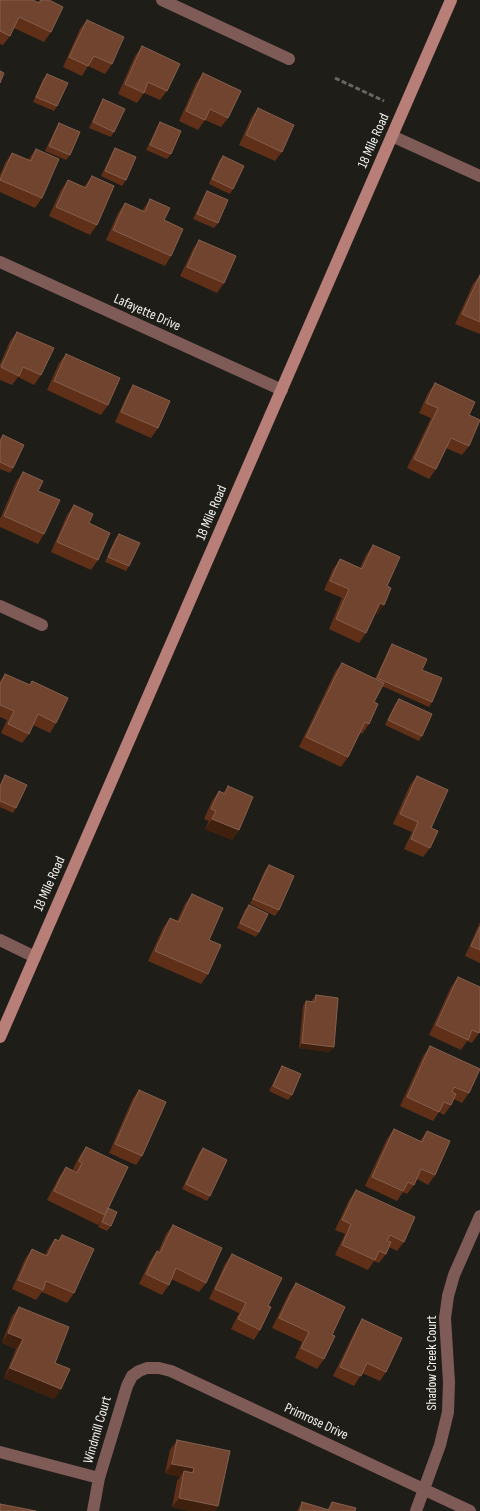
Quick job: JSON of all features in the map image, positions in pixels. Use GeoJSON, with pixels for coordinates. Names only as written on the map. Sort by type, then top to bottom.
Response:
{"type":"FeatureCollection","features":[{"type":"Feature","properties":{"kind":"street"},"geometry":{"type":"LineString","coordinates":[[162,0],[289,59]]}},
{"type":"Feature","properties":{"kind":"street","name":"18 Mile Road"},"geometry":{"type":"LineString","coordinates":[[0,1037],[451,0]]}},
{"type":"Feature","properties":{"kind":"street"},"geometry":{"type":"LineString","coordinates":[[392,136],[480,176]]}},
{"type":"Feature","properties":{"kind":"street","name":"Lafayette Drive"},"geometry":{"type":"LineString","coordinates":[[0,262],[282,390]]}},
{"type":"Feature","properties":{"kind":"street"},"geometry":{"type":"LineString","coordinates":[[0,606],[42,625]]}},
{"type":"Feature","properties":{"kind":"street"},"geometry":{"type":"LineString","coordinates":[[0,940],[35,956]]}},
{"type":"Feature","properties":{"kind":"street","name":"Shadow Creek Court"},"geometry":{"type":"LineString","coordinates":[[416,1511],[440,1445],[448,1412],[449,1382],[445,1318],[448,1296],[454,1275],[480,1216]]}},
{"type":"Feature","properties":{"kind":"street","name":"Primrose Drive"},"geometry":{"type":"LineString","coordinates":[[147,1368],[159,1368],[171,1372],[470,1511]]}},
{"type":"Feature","properties":{"kind":"street","name":"Windmill Court"},"geometry":{"type":"LineString","coordinates":[[93,1511],[99,1478],[127,1386],[132,1376],[147,1368]]}},
{"type":"Feature","properties":{"kind":"street"},"geometry":{"type":"LineString","coordinates":[[0,1452],[99,1478]]}},
{"type":"Feature","properties":{"kind":"path"},"geometry":{"type":"LineString","coordinates":[[335,78],[384,101]]}},
{"type":"Feature","properties":{"kind":"building"},"geometry":{"type":"Polygon","coordinates":[[[0,0],[33,0],[39,3],[41,0],[49,0],[63,7],[51,32],[19,17],[10,36],[0,31],[0,0]]]}},
{"type":"Feature","properties":{"kind":"building"},"geometry":{"type":"Polygon","coordinates":[[[87,20],[124,37],[112,64],[94,56],[88,66],[69,57],[87,20]]]}},
{"type":"Feature","properties":{"kind":"building"},"geometry":{"type":"Polygon","coordinates":[[[142,46],[180,64],[167,91],[148,82],[144,93],[125,84],[142,46]]]}},
{"type":"Feature","properties":{"kind":"building"},"geometry":{"type":"Polygon","coordinates":[[[0,71],[4,73],[0,83],[0,71]]]}},
{"type":"Feature","properties":{"kind":"building"},"geometry":{"type":"Polygon","coordinates":[[[203,73],[241,91],[228,118],[210,109],[205,120],[186,111],[203,73]]]}},
{"type":"Feature","properties":{"kind":"building"},"geometry":{"type":"Polygon","coordinates":[[[47,74],[68,83],[57,106],[36,97],[47,74]]]}},
{"type":"Feature","properties":{"kind":"building"},"geometry":{"type":"Polygon","coordinates":[[[103,99],[125,109],[114,132],[93,122],[103,99]]]}},
{"type":"Feature","properties":{"kind":"building"},"geometry":{"type":"Polygon","coordinates":[[[258,108],[294,125],[282,152],[246,135],[258,108]]]}},
{"type":"Feature","properties":{"kind":"building"},"geometry":{"type":"Polygon","coordinates":[[[160,122],[181,131],[171,154],[150,145],[160,122]]]}},
{"type":"Feature","properties":{"kind":"building"},"geometry":{"type":"Polygon","coordinates":[[[59,123],[80,132],[70,155],[49,146],[59,123]]]}},
{"type":"Feature","properties":{"kind":"building"},"geometry":{"type":"Polygon","coordinates":[[[115,148],[136,157],[126,180],[105,171],[115,148]]]}},
{"type":"Feature","properties":{"kind":"building"},"geometry":{"type":"Polygon","coordinates":[[[36,149],[59,159],[42,198],[0,180],[12,153],[31,161],[36,149]]]}},
{"type":"Feature","properties":{"kind":"building"},"geometry":{"type":"Polygon","coordinates":[[[223,156],[244,166],[233,189],[212,179],[223,156]]]}},
{"type":"Feature","properties":{"kind":"building"},"geometry":{"type":"Polygon","coordinates":[[[92,176],[114,186],[97,225],[56,207],[68,180],[86,188],[92,176]]]}},
{"type":"Feature","properties":{"kind":"building"},"geometry":{"type":"Polygon","coordinates":[[[207,191],[228,200],[218,223],[197,214],[207,191]]]}},
{"type":"Feature","properties":{"kind":"building"},"geometry":{"type":"Polygon","coordinates":[[[150,199],[170,208],[164,220],[183,229],[171,256],[113,230],[125,203],[145,212],[150,199]]]}},
{"type":"Feature","properties":{"kind":"building"},"geometry":{"type":"Polygon","coordinates":[[[199,240],[236,256],[224,283],[187,267],[199,240]]]}},
{"type":"Feature","properties":{"kind":"building"},"geometry":{"type":"Polygon","coordinates":[[[480,275],[480,322],[462,314],[480,275]]]}},
{"type":"Feature","properties":{"kind":"building"},"geometry":{"type":"Polygon","coordinates":[[[17,332],[54,348],[41,375],[23,367],[19,376],[1,367],[17,332]]]}},
{"type":"Feature","properties":{"kind":"building"},"geometry":{"type":"Polygon","coordinates":[[[66,354],[120,378],[108,405],[54,381],[66,354]]]}},
{"type":"Feature","properties":{"kind":"building"},"geometry":{"type":"Polygon","coordinates":[[[435,383],[475,402],[469,415],[480,420],[469,446],[451,438],[436,469],[414,459],[438,408],[426,403],[435,383]]]}},
{"type":"Feature","properties":{"kind":"building"},"geometry":{"type":"Polygon","coordinates":[[[133,385],[170,401],[158,428],[121,412],[133,385]]]}},
{"type":"Feature","properties":{"kind":"building"},"geometry":{"type":"Polygon","coordinates":[[[3,435],[24,445],[13,468],[0,462],[0,442],[3,435]]]}},
{"type":"Feature","properties":{"kind":"building"},"geometry":{"type":"Polygon","coordinates":[[[23,472],[43,481],[38,491],[60,500],[44,534],[4,516],[23,472]]]}},
{"type":"Feature","properties":{"kind":"building"},"geometry":{"type":"Polygon","coordinates":[[[74,505],[93,514],[89,523],[110,533],[98,560],[57,542],[74,505]]]}},
{"type":"Feature","properties":{"kind":"building"},"geometry":{"type":"Polygon","coordinates":[[[119,534],[140,543],[129,566],[108,557],[119,534]]]}},
{"type":"Feature","properties":{"kind":"building"},"geometry":{"type":"Polygon","coordinates":[[[373,545],[400,557],[387,586],[391,588],[384,605],[380,603],[366,633],[336,619],[349,589],[330,581],[340,559],[362,569],[373,545]]]}},
{"type":"Feature","properties":{"kind":"building"},"geometry":{"type":"Polygon","coordinates":[[[392,644],[427,659],[422,670],[442,678],[432,702],[377,678],[392,644]]]}},
{"type":"Feature","properties":{"kind":"building"},"geometry":{"type":"Polygon","coordinates":[[[342,663],[384,683],[374,702],[378,704],[369,724],[365,722],[348,757],[306,737],[342,663]]]}},
{"type":"Feature","properties":{"kind":"building"},"geometry":{"type":"Polygon","coordinates":[[[5,674],[30,685],[32,681],[68,698],[56,723],[38,714],[29,734],[8,724],[14,711],[0,705],[0,685],[5,674]]]}},
{"type":"Feature","properties":{"kind":"building"},"geometry":{"type":"Polygon","coordinates":[[[399,699],[432,714],[422,736],[388,720],[399,699]]]}},
{"type":"Feature","properties":{"kind":"building"},"geometry":{"type":"Polygon","coordinates":[[[5,775],[27,785],[16,808],[0,801],[0,787],[5,775]]]}},
{"type":"Feature","properties":{"kind":"building"},"geometry":{"type":"Polygon","coordinates":[[[417,776],[448,790],[431,828],[438,831],[430,848],[411,839],[418,822],[400,814],[417,776]]]}},
{"type":"Feature","properties":{"kind":"building"},"geometry":{"type":"Polygon","coordinates":[[[228,786],[253,797],[239,830],[212,819],[216,811],[211,809],[219,791],[225,794],[228,786]]]}},
{"type":"Feature","properties":{"kind":"building"},"geometry":{"type":"Polygon","coordinates":[[[269,865],[294,876],[279,910],[253,899],[269,865]]]}},
{"type":"Feature","properties":{"kind":"building"},"geometry":{"type":"Polygon","coordinates":[[[192,894],[223,908],[209,940],[221,945],[208,974],[155,951],[170,918],[179,922],[192,894]]]}},
{"type":"Feature","properties":{"kind":"building"},"geometry":{"type":"Polygon","coordinates":[[[249,905],[268,914],[259,932],[240,923],[249,905]]]}},
{"type":"Feature","properties":{"kind":"building"},"geometry":{"type":"Polygon","coordinates":[[[480,927],[480,950],[471,946],[480,927]]]}},
{"type":"Feature","properties":{"kind":"building"},"geometry":{"type":"Polygon","coordinates":[[[458,977],[480,987],[480,1031],[479,1033],[472,1030],[468,1040],[436,1025],[458,977]]]}},
{"type":"Feature","properties":{"kind":"building"},"geometry":{"type":"Polygon","coordinates":[[[316,995],[338,998],[334,1047],[302,1043],[306,1001],[315,1002],[316,995]]]}},
{"type":"Feature","properties":{"kind":"building"},"geometry":{"type":"Polygon","coordinates":[[[430,1046],[480,1069],[469,1093],[454,1087],[452,1092],[456,1094],[451,1105],[444,1102],[439,1112],[407,1097],[430,1046]]]}},
{"type":"Feature","properties":{"kind":"building"},"geometry":{"type":"Polygon","coordinates":[[[282,1066],[301,1074],[292,1095],[273,1086],[282,1066]]]}},
{"type":"Feature","properties":{"kind":"building"},"geometry":{"type":"Polygon","coordinates":[[[139,1090],[166,1102],[142,1156],[115,1144],[139,1090]]]}},
{"type":"Feature","properties":{"kind":"building"},"geometry":{"type":"Polygon","coordinates":[[[394,1129],[422,1142],[427,1131],[450,1141],[435,1175],[421,1169],[414,1185],[408,1182],[403,1191],[372,1177],[394,1129]]]}},
{"type":"Feature","properties":{"kind":"building"},"geometry":{"type":"Polygon","coordinates":[[[86,1147],[128,1167],[105,1215],[54,1191],[66,1167],[77,1173],[82,1163],[79,1161],[86,1147]]]}},
{"type":"Feature","properties":{"kind":"building"},"geometry":{"type":"Polygon","coordinates":[[[203,1148],[227,1160],[210,1196],[186,1184],[203,1148]]]}},
{"type":"Feature","properties":{"kind":"building"},"geometry":{"type":"Polygon","coordinates":[[[356,1190],[415,1217],[404,1242],[390,1235],[387,1241],[391,1242],[386,1254],[379,1251],[375,1260],[342,1245],[351,1224],[342,1220],[356,1190]]]}},
{"type":"Feature","properties":{"kind":"building"},"geometry":{"type":"Polygon","coordinates":[[[108,1208],[117,1212],[111,1226],[102,1222],[108,1208]]]}},
{"type":"Feature","properties":{"kind":"building"},"geometry":{"type":"Polygon","coordinates":[[[173,1225],[222,1248],[206,1283],[176,1268],[169,1285],[146,1274],[157,1251],[160,1253],[173,1225]]]}},
{"type":"Feature","properties":{"kind":"building"},"geometry":{"type":"Polygon","coordinates":[[[62,1235],[94,1249],[74,1293],[46,1281],[43,1290],[18,1280],[32,1249],[47,1256],[55,1239],[59,1241],[62,1235]]]}},
{"type":"Feature","properties":{"kind":"building"},"geometry":{"type":"Polygon","coordinates":[[[232,1254],[282,1278],[268,1306],[271,1307],[260,1330],[238,1319],[246,1303],[215,1289],[232,1254]]]}},
{"type":"Feature","properties":{"kind":"building"},"geometry":{"type":"Polygon","coordinates":[[[296,1283],[345,1307],[332,1335],[335,1336],[324,1359],[301,1348],[309,1332],[279,1318],[296,1283]]]}},
{"type":"Feature","properties":{"kind":"building"},"geometry":{"type":"Polygon","coordinates":[[[19,1307],[69,1327],[55,1363],[70,1369],[61,1389],[10,1368],[23,1339],[8,1333],[19,1307]]]}},
{"type":"Feature","properties":{"kind":"building"},"geometry":{"type":"Polygon","coordinates":[[[362,1319],[402,1338],[386,1372],[367,1363],[361,1376],[340,1367],[362,1319]]]}},
{"type":"Feature","properties":{"kind":"building"},"geometry":{"type":"Polygon","coordinates":[[[177,1440],[230,1451],[218,1506],[179,1498],[184,1471],[193,1473],[194,1468],[172,1464],[177,1440]]]}},
{"type":"Feature","properties":{"kind":"building"},"geometry":{"type":"Polygon","coordinates":[[[302,1502],[329,1510],[332,1502],[356,1508],[355,1511],[300,1511],[302,1502]]]}},
{"type":"Feature","properties":{"kind":"building"},"geometry":{"type":"Polygon","coordinates":[[[0,1504],[36,1511],[0,1511],[0,1504]]]}}]}
